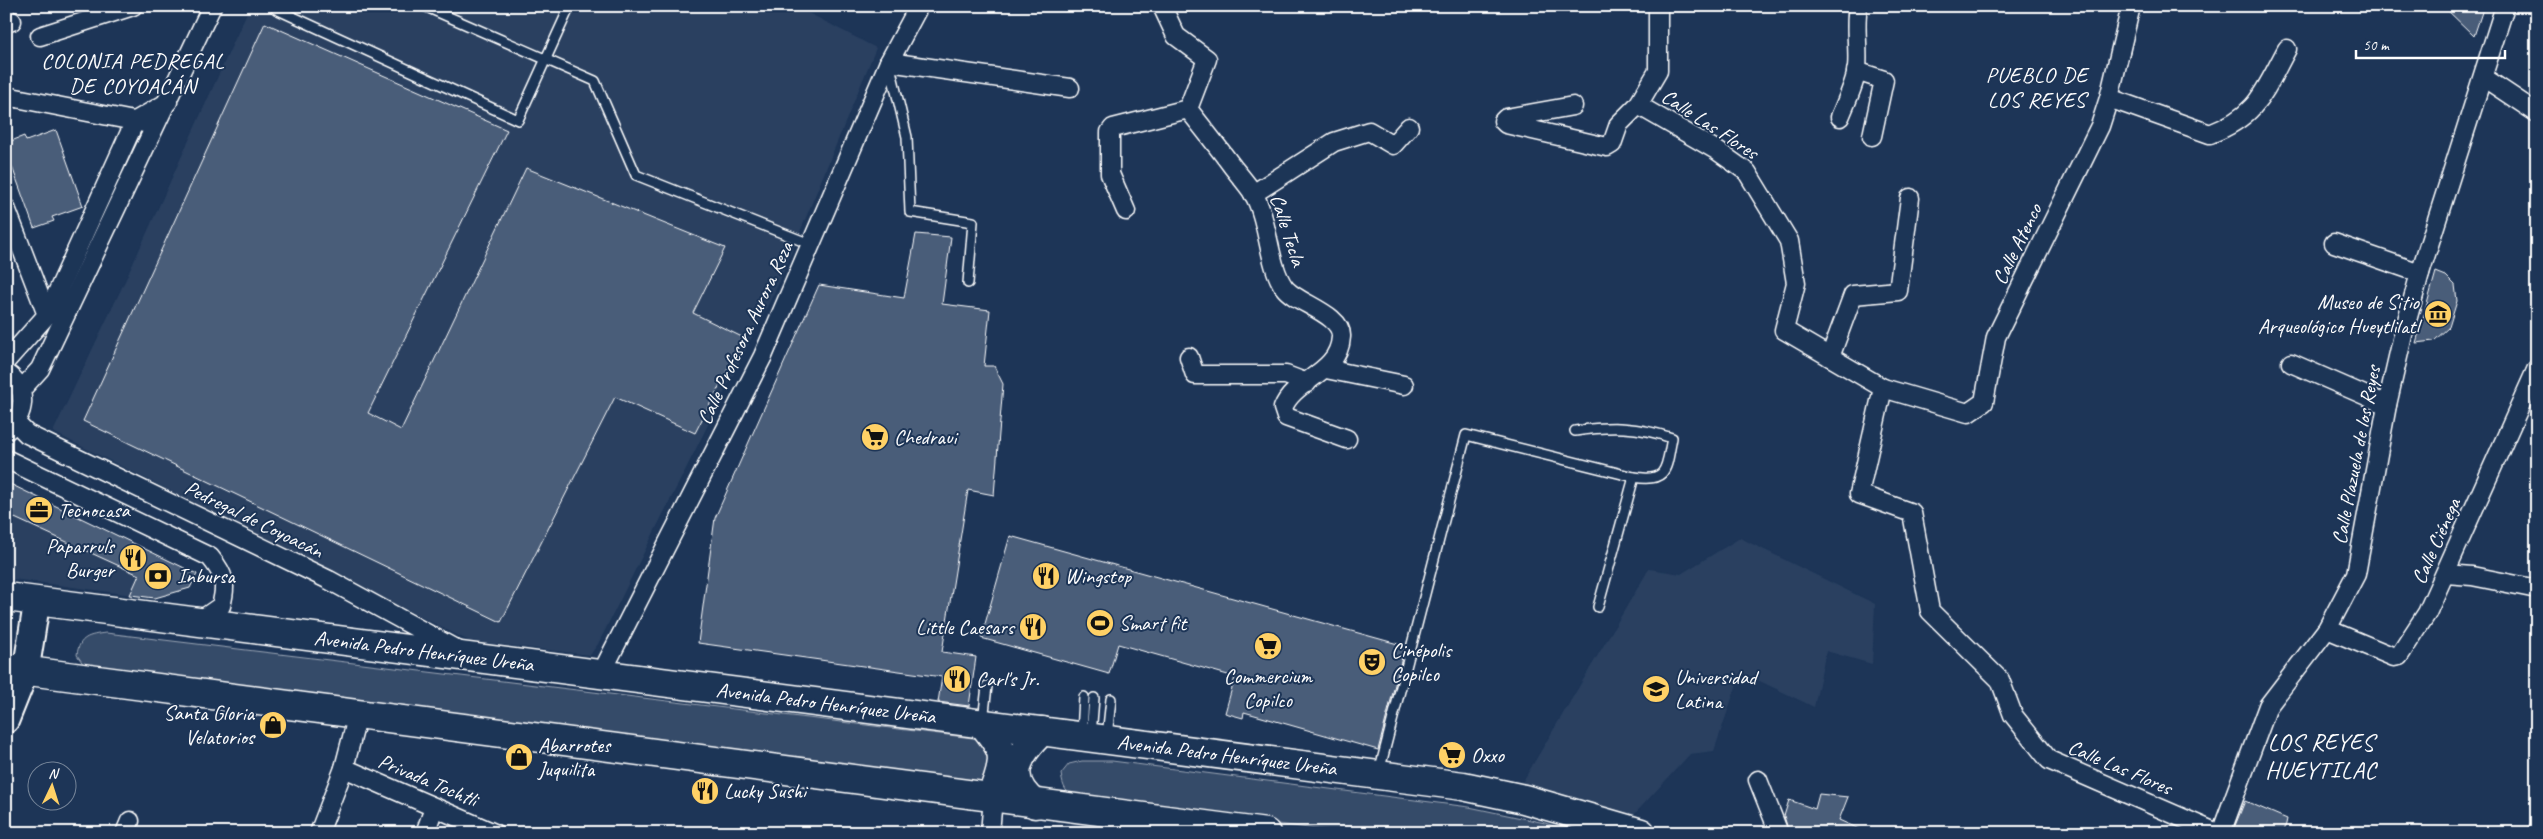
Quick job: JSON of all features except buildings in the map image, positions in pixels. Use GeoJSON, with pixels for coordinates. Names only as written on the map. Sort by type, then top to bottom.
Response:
{"type":"FeatureCollection","features":[{"type":"Feature","properties":{"kind":"main road","name":"Avenida Pedro Henríquez Ureña"},"geometry":{"type":"LineString","coordinates":[[6,597],[1462,786],[1524,799],[1641,833]]}},
{"type":"Feature","properties":{"kind":"main road"},"geometry":{"type":"LineString","coordinates":[[16,669],[1266,833]]}},
{"type":"Feature","properties":{"kind":"main road"},"geometry":{"type":"LineString","coordinates":[[982,723],[996,741],[1002,758],[1002,767],[993,790],[993,798]]}},
{"type":"Feature","properties":{"kind":"main road"},"geometry":{"type":"LineString","coordinates":[[1035,804],[1019,786],[1016,769],[1021,753],[1042,731]]}},
{"type":"Feature","properties":{"kind":"street"},"geometry":{"type":"LineString","coordinates":[[40,36],[104,11],[133,6]]}},
{"type":"Feature","properties":{"kind":"street"},"geometry":{"type":"LineString","coordinates":[[21,390],[40,369],[212,6]]}},
{"type":"Feature","properties":{"kind":"street","name":"Calle Profesora Aurora Reza"},"geometry":{"type":"LineString","coordinates":[[601,674],[759,364],[889,62],[918,6]]}},
{"type":"Feature","properties":{"kind":"street"},"geometry":{"type":"LineString","coordinates":[[1126,211],[1110,174],[1110,132],[1113,128],[1188,109],[1207,59],[1176,36],[1162,6]]}},
{"type":"Feature","properties":{"kind":"street","name":"Calle Las Flores"},"geometry":{"type":"LineString","coordinates":[[1658,6],[1658,71],[1638,105],[1716,150],[1747,172],[1789,241],[1796,283],[1784,330],[1883,388],[1859,494],[1912,514],[1930,612],[2000,680],[2012,714],[2049,760],[2217,833]]}},
{"type":"Feature","properties":{"kind":"street"},"geometry":{"type":"LineString","coordinates":[[1840,117],[1856,71],[1858,44],[1855,21],[1858,6]]}},
{"type":"Feature","properties":{"kind":"street","name":"Calle Atenco"},"geometry":{"type":"LineString","coordinates":[[1883,388],[1968,413],[1984,402],[1996,336],[2100,126],[2109,98],[2131,6]]}},
{"type":"Feature","properties":{"kind":"street","name":"Calle Plazuela de los Reyes"},"geometry":{"type":"LineString","coordinates":[[2221,833],[2268,706],[2327,629],[2356,574],[2387,405],[2420,273],[2484,77],[2505,6]]}},
{"type":"Feature","properties":{"kind":"street"},"geometry":{"type":"LineString","coordinates":[[2109,98],[2210,134],[2226,128],[2248,114],[2257,104],[2287,49]]}},
{"type":"Feature","properties":{"kind":"street"},"geometry":{"type":"LineString","coordinates":[[889,62],[1070,88]]}},
{"type":"Feature","properties":{"kind":"street"},"geometry":{"type":"LineString","coordinates":[[1856,71],[1884,80],[1872,136]]}},
{"type":"Feature","properties":{"kind":"street"},"geometry":{"type":"LineString","coordinates":[[2484,77],[2537,113]]}},
{"type":"Feature","properties":{"kind":"street"},"geometry":{"type":"LineString","coordinates":[[6,96],[157,125]]}},
{"type":"Feature","properties":{"kind":"street"},"geometry":{"type":"LineString","coordinates":[[6,361],[46,315],[135,121],[168,102]]}},
{"type":"Feature","properties":{"kind":"street"},"geometry":{"type":"LineString","coordinates":[[1572,106],[1503,120],[1506,124],[1607,147],[1612,144],[1619,124],[1638,105]]}},
{"type":"Feature","properties":{"kind":"street","name":"Calle Tecla"},"geometry":{"type":"LineString","coordinates":[[1188,109],[1253,194],[1266,226],[1273,260],[1284,287],[1337,323],[1342,335],[1339,347],[1326,369],[1286,399],[1283,408],[1286,417],[1347,439]]}},
{"type":"Feature","properties":{"kind":"street"},"geometry":{"type":"LineString","coordinates":[[1253,194],[1334,142],[1369,131],[1393,145],[1409,127]]}},
{"type":"Feature","properties":{"kind":"street"},"geometry":{"type":"LineString","coordinates":[[1830,357],[1853,295],[1898,291],[1910,198]]}},
{"type":"Feature","properties":{"kind":"street"},"geometry":{"type":"LineString","coordinates":[[6,208],[46,315]]}},
{"type":"Feature","properties":{"kind":"street"},"geometry":{"type":"LineString","coordinates":[[2334,243],[2420,273]]}},
{"type":"Feature","properties":{"kind":"street"},"geometry":{"type":"LineString","coordinates":[[1189,357],[1195,375],[1286,375],[1306,383]]}},
{"type":"Feature","properties":{"kind":"street"},"geometry":{"type":"LineString","coordinates":[[2290,363],[2387,405]]}},
{"type":"Feature","properties":{"kind":"street","name":"Calle Ciénega"},"geometry":{"type":"LineString","coordinates":[[2327,629],[2388,655],[2399,656],[2427,613],[2446,574],[2537,368]]}},
{"type":"Feature","properties":{"kind":"street"},"geometry":{"type":"LineString","coordinates":[[1326,369],[1404,385]]}},
{"type":"Feature","properties":{"kind":"street"},"geometry":{"type":"LineString","coordinates":[[6,373],[12,377],[21,390],[23,401],[21,413],[11,427]]}},
{"type":"Feature","properties":{"kind":"street","name":"Pedregal de Coyoacán"},"geometry":{"type":"LineString","coordinates":[[11,427],[329,580],[472,657]]}},
{"type":"Feature","properties":{"kind":"street"},"geometry":{"type":"LineString","coordinates":[[6,458],[210,557],[221,570],[225,590],[221,606],[198,622]]}},
{"type":"Feature","properties":{"kind":"street"},"geometry":{"type":"LineString","coordinates":[[2446,574],[2472,576],[2537,589]]}},
{"type":"Feature","properties":{"kind":"street"},"geometry":{"type":"LineString","coordinates":[[6,720],[16,669],[37,601]]}},
{"type":"Feature","properties":{"kind":"street"},"geometry":{"type":"LineString","coordinates":[[319,833],[344,768],[358,714]]}},
{"type":"Feature","properties":{"kind":"street","name":"Privada Tochtli"},"geometry":{"type":"LineString","coordinates":[[344,768],[494,833]]}},
{"type":"Feature","properties":{"kind":"street"},"geometry":{"type":"LineString","coordinates":[[1758,780],[1780,833]]}},
{"type":"Feature","properties":{"kind":"street"},"geometry":{"type":"LineString","coordinates":[[990,833],[993,798]]}},
{"type":"Feature","properties":{"kind":"street"},"geometry":{"type":"LineString","coordinates":[[425,833],[434,808]]}},
{"type":"Feature","properties":{"kind":"lane"},"geometry":{"type":"LineString","coordinates":[[424,6],[595,81],[636,175],[810,244]]}},
{"type":"Feature","properties":{"kind":"lane"},"geometry":{"type":"LineString","coordinates":[[276,9],[518,120],[570,6]]}},
{"type":"Feature","properties":{"kind":"lane"},"geometry":{"type":"LineString","coordinates":[[889,62],[907,137],[910,212],[973,222],[968,283]]}},
{"type":"Feature","properties":{"kind":"lane"},"geometry":{"type":"LineString","coordinates":[[1379,775],[1466,435],[1650,480],[1660,476],[1667,466],[1672,438],[1645,429],[1610,427],[1575,431]]}},
{"type":"Feature","properties":{"kind":"lane"},"geometry":{"type":"LineString","coordinates":[[1598,607],[1634,477]]}},
{"type":"Feature","properties":{"kind":"lane"},"geometry":{"type":"LineString","coordinates":[[982,723],[987,686]]}},
{"type":"Feature","properties":{"kind":"lane"},"geometry":{"type":"LineString","coordinates":[[1084,697],[1093,738]]}},
{"type":"Feature","properties":{"kind":"lane"},"geometry":{"type":"LineString","coordinates":[[1093,738],[1094,698]]}},
{"type":"Feature","properties":{"kind":"lane"},"geometry":{"type":"LineString","coordinates":[[1093,738],[1111,700]]}},
{"type":"Feature","properties":{"kind":"shaded area"},"geometry":{"type":"Polygon","coordinates":[[[250,6],[795,6],[876,48],[778,285],[598,644],[590,655],[469,641],[53,432],[126,279],[250,6]]]}},
{"type":"Feature","properties":{"kind":"shaded area"},"geometry":{"type":"Polygon","coordinates":[[[6,482],[197,574],[190,588],[155,598],[6,578],[6,482]]]}},
{"type":"Feature","properties":{"kind":"shaded area","name":"Universidad Latina"},"geometry":{"type":"Polygon","coordinates":[[[1740,538],[1875,604],[1872,664],[1826,651],[1814,707],[1741,672],[1714,751],[1690,754],[1630,819],[1519,788],[1649,569],[1681,574],[1740,538]]]}},
{"type":"Feature","properties":{"kind":"shaded area"},"geometry":{"type":"Polygon","coordinates":[[[106,633],[981,739],[989,744],[992,769],[979,786],[84,665],[77,655],[80,644],[90,636],[106,633]]]}},
{"type":"Feature","properties":{"kind":"shaded area"},"geometry":{"type":"Polygon","coordinates":[[[1082,761],[1112,761],[1469,807],[1545,823],[1575,833],[1348,833],[1079,799],[1066,790],[1061,774],[1069,764],[1082,761]]]}},
{"type":"Feature","properties":{"kind":"place","name":"Museo de Sitio Arqueológico Hueytlilatl"},"geometry":{"type":"Point","coordinates":[2438,314]}},
{"type":"Feature","properties":{"kind":"place","name":"Chedraui"},"geometry":{"type":"Point","coordinates":[875,437]}},
{"type":"Feature","properties":{"kind":"place","name":"Tecnocasa"},"geometry":{"type":"Point","coordinates":[39,510]}},
{"type":"Feature","properties":{"kind":"place","name":"Paparruls Burger"},"geometry":{"type":"Point","coordinates":[133,558]}},
{"type":"Feature","properties":{"kind":"place","name":"Inbursa"},"geometry":{"type":"Point","coordinates":[158,576]}},
{"type":"Feature","properties":{"kind":"place","name":"Wingstop"},"geometry":{"type":"Point","coordinates":[1046,576]}},
{"type":"Feature","properties":{"kind":"place","name":"Smart fit"},"geometry":{"type":"Point","coordinates":[1100,623]}},
{"type":"Feature","properties":{"kind":"place","name":"Little Caesars"},"geometry":{"type":"Point","coordinates":[1033,627]}},
{"type":"Feature","properties":{"kind":"place","name":"Commercium Copilco"},"geometry":{"type":"Point","coordinates":[1268,646]}},
{"type":"Feature","properties":{"kind":"place","name":"Cinépolis Copilco"},"geometry":{"type":"Point","coordinates":[1372,662]}},
{"type":"Feature","properties":{"kind":"place","name":"Carl's Jr."},"geometry":{"type":"Point","coordinates":[957,679]}},
{"type":"Feature","properties":{"kind":"place","name":"Universidad Latina"},"geometry":{"type":"Point","coordinates":[1656,689]}},
{"type":"Feature","properties":{"kind":"place","name":"Santa Gloria Velatorios"},"geometry":{"type":"Point","coordinates":[273,725]}},
{"type":"Feature","properties":{"kind":"place","name":"Oxxo"},"geometry":{"type":"Point","coordinates":[1452,755]}},
{"type":"Feature","properties":{"kind":"place","name":"Abarrotes Juquilita"},"geometry":{"type":"Point","coordinates":[519,757]}},
{"type":"Feature","properties":{"kind":"place","name":"Lucky Sushi"},"geometry":{"type":"Point","coordinates":[705,791]}},
{"type":"Feature","properties":{"kind":"district","name":"COLONIA PEDREGAL DE COYOACÁN"},"geometry":{"type":"Point","coordinates":[133,72]}},
{"type":"Feature","properties":{"kind":"district","name":"PUEBLO DE LOS REYES"},"geometry":{"type":"Point","coordinates":[2037,86]}},
{"type":"Feature","properties":{"kind":"district","name":"LOS REYES HUEYTILAC"},"geometry":{"type":"Point","coordinates":[2321,756]}}]}
